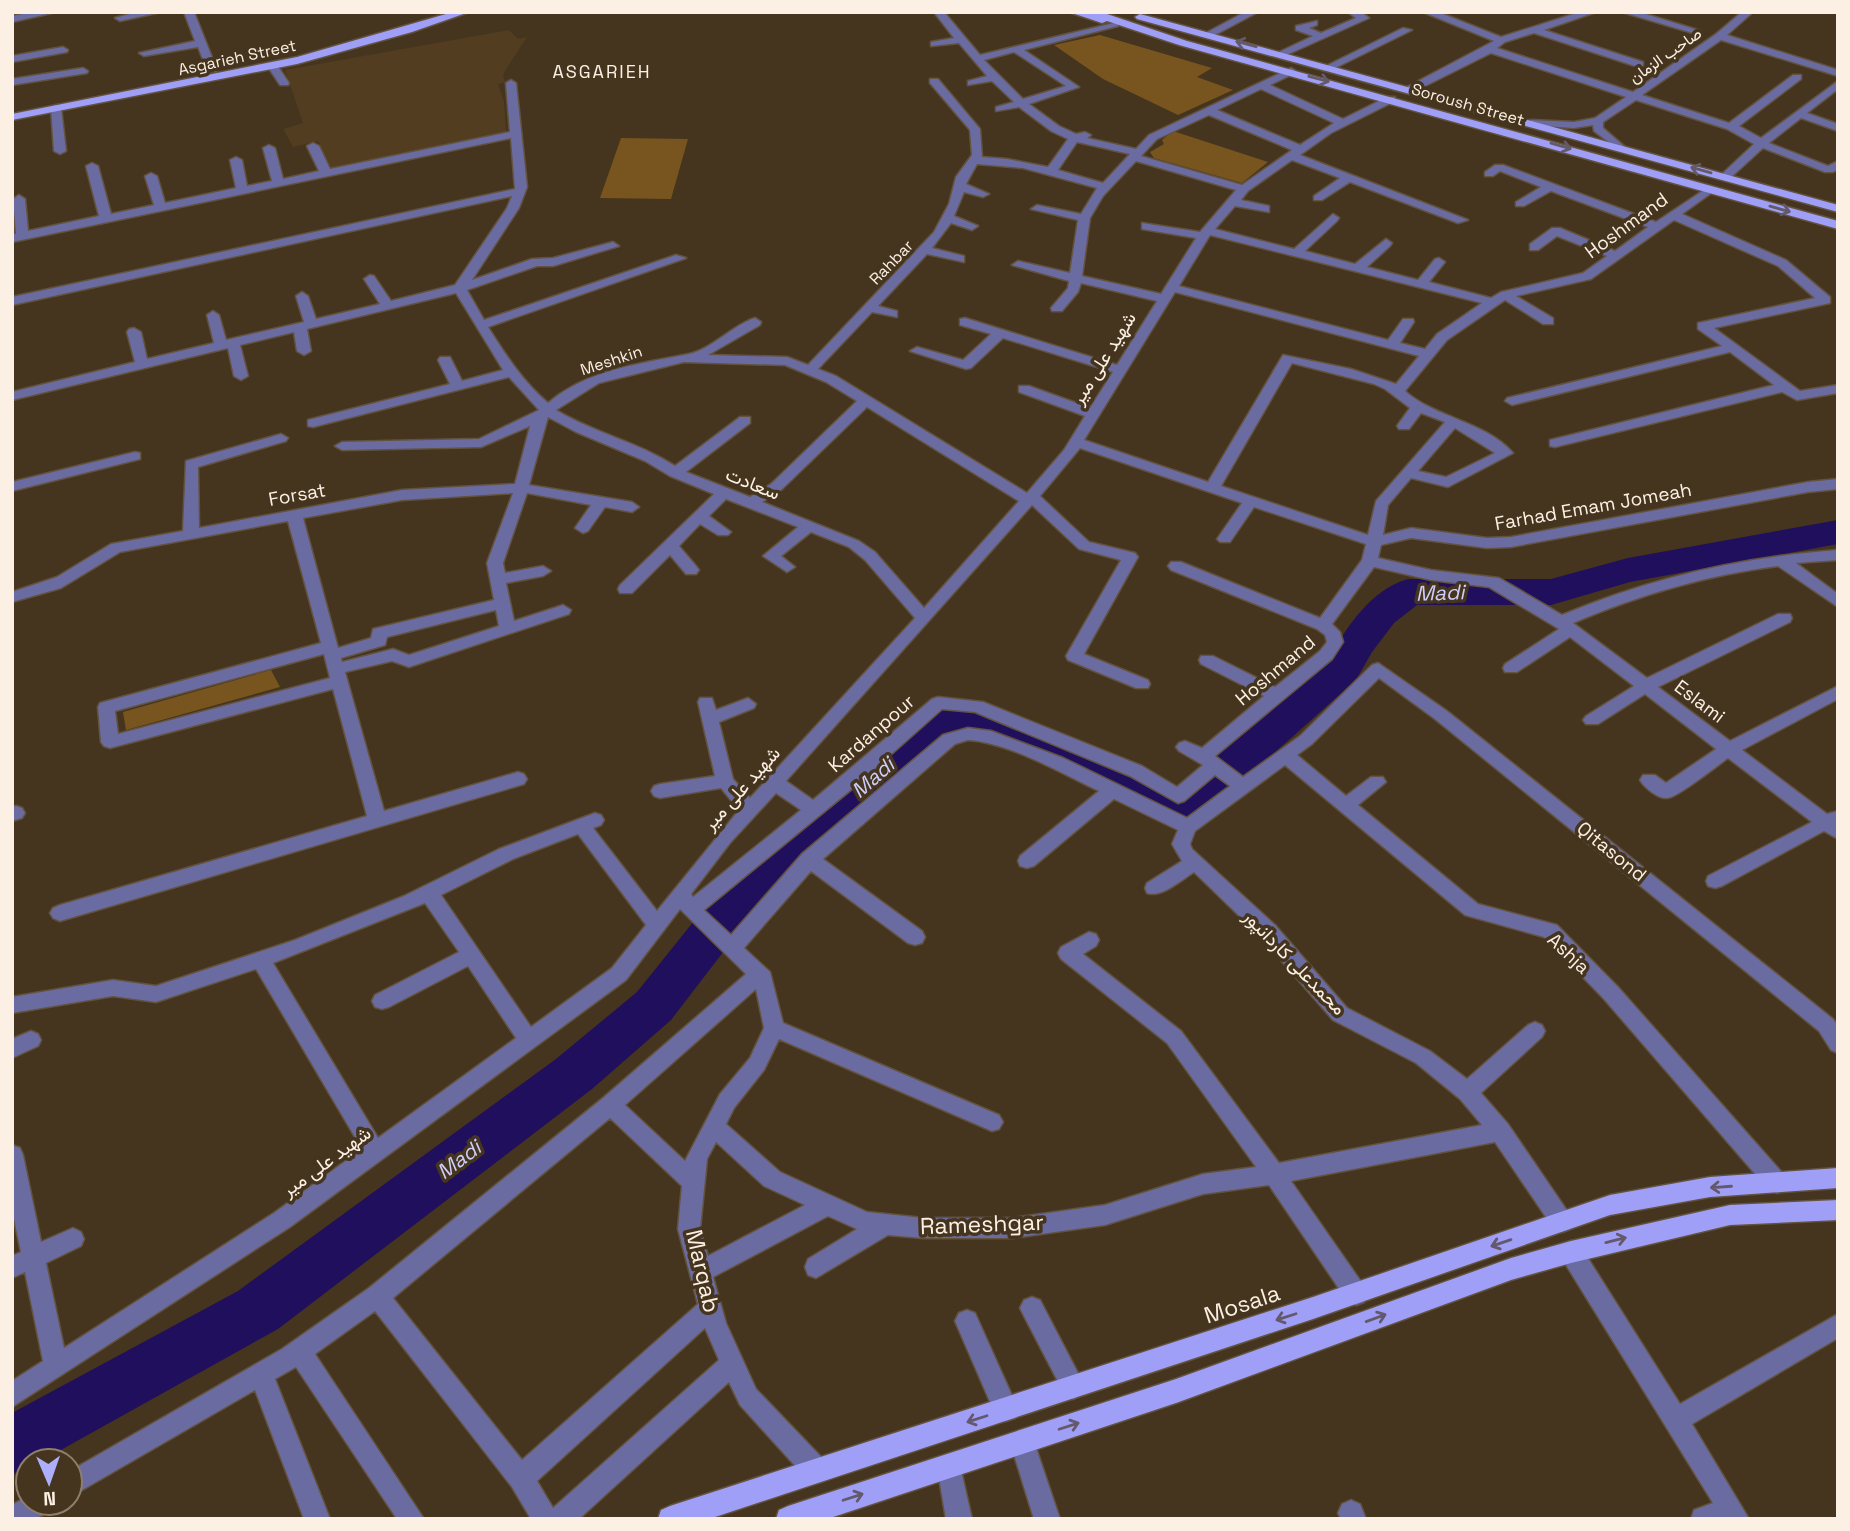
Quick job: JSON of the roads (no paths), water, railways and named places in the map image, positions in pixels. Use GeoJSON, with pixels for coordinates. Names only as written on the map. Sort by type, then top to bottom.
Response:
{"type":"FeatureCollection","features":[{"type":"Feature","properties":{"kind":"main road","name":"Asgarieh Street"},"geometry":{"type":"LineString","coordinates":[[12,107],[277,57],[435,12]]}},
{"type":"Feature","properties":{"kind":"main road","name":"Asgarieh Street"},"geometry":{"type":"LineString","coordinates":[[12,117],[274,67],[410,31],[464,12]]}},
{"type":"Feature","properties":{"kind":"main road"},"geometry":{"type":"LineString","coordinates":[[1074,12],[1183,43]]}},
{"type":"Feature","properties":{"kind":"main road","name":"Soroush Street"},"geometry":{"type":"LineString","coordinates":[[1091,12],[1183,43],[1838,226]]}},
{"type":"Feature","properties":{"kind":"main road","name":"Soroush Street"},"geometry":{"type":"LineString","coordinates":[[1119,12],[1329,67],[1838,209]]}},
{"type":"Feature","properties":{"kind":"main road"},"geometry":{"type":"LineString","coordinates":[[1143,12],[1207,34]]}},
{"type":"Feature","properties":{"kind":"main road","name":"Mosala"},"geometry":{"type":"LineString","coordinates":[[670,1519],[1356,1294],[1610,1205],[1710,1187],[1838,1178]]}},
{"type":"Feature","properties":{"kind":"main road"},"geometry":{"type":"LineString","coordinates":[[797,1517],[1176,1391],[1511,1269],[1571,1252],[1730,1215],[1838,1210]]}},
{"type":"Feature","properties":{"kind":"street"},"geometry":{"type":"LineString","coordinates":[[12,19],[51,12]]}},
{"type":"Feature","properties":{"kind":"street"},"geometry":{"type":"LineString","coordinates":[[120,18],[156,12]]}},
{"type":"Feature","properties":{"kind":"street"},"geometry":{"type":"LineString","coordinates":[[189,12],[212,70]]}},
{"type":"Feature","properties":{"kind":"street"},"geometry":{"type":"LineString","coordinates":[[939,12],[976,59],[1052,127],[1074,138],[1135,155],[1239,195],[1265,209]]}},
{"type":"Feature","properties":{"kind":"street"},"geometry":{"type":"LineString","coordinates":[[1207,34],[1253,12]]}},
{"type":"Feature","properties":{"kind":"street"},"geometry":{"type":"LineString","coordinates":[[1280,54],[1364,18],[1353,12]]}},
{"type":"Feature","properties":{"kind":"street"},"geometry":{"type":"LineString","coordinates":[[1427,12],[1501,40]]}},
{"type":"Feature","properties":{"kind":"street"},"geometry":{"type":"LineString","coordinates":[[1409,89],[1501,40],[1590,12]]}},
{"type":"Feature","properties":{"kind":"street"},"geometry":{"type":"LineString","coordinates":[[1627,12],[1696,31]]}},
{"type":"Feature","properties":{"kind":"street"},"geometry":{"type":"LineString","coordinates":[[1655,20],[1665,12]]}},
{"type":"Feature","properties":{"kind":"street","name":"صاحب الزمان"},"geometry":{"type":"LineString","coordinates":[[1531,123],[1574,125],[1598,121],[1720,36],[1748,12]]}},
{"type":"Feature","properties":{"kind":"street"},"geometry":{"type":"LineString","coordinates":[[1313,23],[1300,28],[1321,36]]}},
{"type":"Feature","properties":{"kind":"street"},"geometry":{"type":"LineString","coordinates":[[976,59],[1114,24]]}},
{"type":"Feature","properties":{"kind":"street"},"geometry":{"type":"LineString","coordinates":[[1329,67],[1407,30]]}},
{"type":"Feature","properties":{"kind":"street"},"geometry":{"type":"LineString","coordinates":[[1535,30],[1639,64]]}},
{"type":"Feature","properties":{"kind":"street"},"geometry":{"type":"LineString","coordinates":[[1720,36],[1838,73]]}},
{"type":"Feature","properties":{"kind":"street"},"geometry":{"type":"LineString","coordinates":[[935,44],[960,40]]}},
{"type":"Feature","properties":{"kind":"street"},"geometry":{"type":"LineString","coordinates":[[144,53],[201,43]]}},
{"type":"Feature","properties":{"kind":"street"},"geometry":{"type":"LineString","coordinates":[[1490,48],[1731,127],[1752,135],[1761,144],[1808,163],[1829,170],[1837,164]]}},
{"type":"Feature","properties":{"kind":"street"},"geometry":{"type":"LineString","coordinates":[[1000,108],[1074,86],[1016,49]]}},
{"type":"Feature","properties":{"kind":"street"},"geometry":{"type":"LineString","coordinates":[[12,59],[63,50]]}},
{"type":"Feature","properties":{"kind":"street"},"geometry":{"type":"LineString","coordinates":[[274,67],[284,83]]}},
{"type":"Feature","properties":{"kind":"street"},"geometry":{"type":"LineString","coordinates":[[12,82],[83,71]]}},
{"type":"Feature","properties":{"kind":"street"},"geometry":{"type":"LineString","coordinates":[[1057,308],[1074,289],[1084,218],[1105,187],[1135,155],[1153,137],[1291,71]]}},
{"type":"Feature","properties":{"kind":"street"},"geometry":{"type":"LineString","coordinates":[[972,83],[995,77]]}},
{"type":"Feature","properties":{"kind":"street"},"geometry":{"type":"LineString","coordinates":[[1731,127],[1797,77]]}},
{"type":"Feature","properties":{"kind":"street","name":"Rahbar"},"geometry":{"type":"LineString","coordinates":[[809,371],[939,234],[955,204],[962,177],[978,155],[975,129],[934,81]]}},
{"type":"Feature","properties":{"kind":"street"},"geometry":{"type":"LineString","coordinates":[[460,288],[513,208],[520,191],[511,83]]}},
{"type":"Feature","properties":{"kind":"street"},"geometry":{"type":"LineString","coordinates":[[1725,177],[1761,144],[1838,84]]}},
{"type":"Feature","properties":{"kind":"street"},"geometry":{"type":"LineString","coordinates":[[1261,85],[1343,123]]}},
{"type":"Feature","properties":{"kind":"street","name":"شهید علی میر"},"geometry":{"type":"LineString","coordinates":[[12,1395],[282,1220],[620,974],[657,925],[686,902],[724,838],[924,618],[1076,442],[1206,233],[1239,195],[1327,131],[1391,99]]}},
{"type":"Feature","properties":{"kind":"street"},"geometry":{"type":"LineString","coordinates":[[57,108],[60,151]]}},
{"type":"Feature","properties":{"kind":"street"},"geometry":{"type":"LineString","coordinates":[[1207,110],[1349,177],[1462,220]]}},
{"type":"Feature","properties":{"kind":"street"},"geometry":{"type":"LineString","coordinates":[[1799,114],[1838,128]]}},
{"type":"Feature","properties":{"kind":"street"},"geometry":{"type":"LineString","coordinates":[[1598,121],[1598,128],[1619,147]]}},
{"type":"Feature","properties":{"kind":"street"},"geometry":{"type":"LineString","coordinates":[[1051,172],[1074,138],[1095,133]]}},
{"type":"Feature","properties":{"kind":"street"},"geometry":{"type":"LineString","coordinates":[[19,199],[17,237],[516,134]]}},
{"type":"Feature","properties":{"kind":"street"},"geometry":{"type":"LineString","coordinates":[[313,146],[327,175]]}},
{"type":"Feature","properties":{"kind":"street"},"geometry":{"type":"LineString","coordinates":[[269,148],[279,185]]}},
{"type":"Feature","properties":{"kind":"street"},"geometry":{"type":"LineString","coordinates":[[1808,163],[1820,154]]}},
{"type":"Feature","properties":{"kind":"street"},"geometry":{"type":"LineString","coordinates":[[236,160],[243,192]]}},
{"type":"Feature","properties":{"kind":"street"},"geometry":{"type":"LineString","coordinates":[[973,161],[993,160],[1105,187]]}},
{"type":"Feature","properties":{"kind":"street"},"geometry":{"type":"LineString","coordinates":[[92,166],[106,219]]}},
{"type":"Feature","properties":{"kind":"street"},"geometry":{"type":"LineString","coordinates":[[1489,174],[1499,167],[1657,226]]}},
{"type":"Feature","properties":{"kind":"street"},"geometry":{"type":"LineString","coordinates":[[151,176],[162,208]]}},
{"type":"Feature","properties":{"kind":"street"},"geometry":{"type":"LineString","coordinates":[[1318,198],[1349,177]]}},
{"type":"Feature","properties":{"kind":"street"},"geometry":{"type":"LineString","coordinates":[[959,186],[983,194]]}},
{"type":"Feature","properties":{"kind":"street"},"geometry":{"type":"LineString","coordinates":[[1520,204],[1549,187]]}},
{"type":"Feature","properties":{"kind":"street","name":"Hoshmand"},"geometry":{"type":"LineString","coordinates":[[1397,391],[1457,325],[1499,299],[1587,276],[1710,189]]}},
{"type":"Feature","properties":{"kind":"street"},"geometry":{"type":"LineString","coordinates":[[12,301],[520,191]]}},
{"type":"Feature","properties":{"kind":"street"},"geometry":{"type":"LineString","coordinates":[[1037,209],[1084,218]]}},
{"type":"Feature","properties":{"kind":"street"},"geometry":{"type":"LineString","coordinates":[[1673,215],[1783,263],[1825,300],[1703,326],[1797,396],[1838,389]]}},
{"type":"Feature","properties":{"kind":"street"},"geometry":{"type":"LineString","coordinates":[[948,218],[972,226]]}},
{"type":"Feature","properties":{"kind":"street"},"geometry":{"type":"LineString","coordinates":[[1296,253],[1333,218]]}},
{"type":"Feature","properties":{"kind":"street"},"geometry":{"type":"LineString","coordinates":[[1146,226],[1206,233],[1420,284],[1499,299],[1549,321]]}},
{"type":"Feature","properties":{"kind":"street"},"geometry":{"type":"LineString","coordinates":[[1534,247],[1556,231],[1614,255]]}},
{"type":"Feature","properties":{"kind":"street"},"geometry":{"type":"LineString","coordinates":[[1358,268],[1386,243]]}},
{"type":"Feature","properties":{"kind":"street"},"geometry":{"type":"LineString","coordinates":[[12,396],[460,288],[536,262],[554,262],[612,246]]}},
{"type":"Feature","properties":{"kind":"street"},"geometry":{"type":"LineString","coordinates":[[924,250],[960,259]]}},
{"type":"Feature","properties":{"kind":"street"},"geometry":{"type":"LineString","coordinates":[[481,325],[680,258]]}},
{"type":"Feature","properties":{"kind":"street"},"geometry":{"type":"LineString","coordinates":[[1420,284],[1439,262]]}},
{"type":"Feature","properties":{"kind":"street"},"geometry":{"type":"LineString","coordinates":[[1018,265],[1076,280],[1204,296],[1428,354]]}},
{"type":"Feature","properties":{"kind":"street"},"geometry":{"type":"LineString","coordinates":[[370,279],[387,305]]}},
{"type":"Feature","properties":{"kind":"street"},"geometry":{"type":"LineString","coordinates":[[1204,296],[1213,280]]}},
{"type":"Feature","properties":{"kind":"street"},"geometry":{"type":"LineString","coordinates":[[460,288],[512,372],[545,412],[539,416],[522,488],[495,563],[507,628]]}},
{"type":"Feature","properties":{"kind":"street"},"geometry":{"type":"LineString","coordinates":[[302,296],[304,351]]}},
{"type":"Feature","properties":{"kind":"street"},"geometry":{"type":"LineString","coordinates":[[869,307],[892,314]]}},
{"type":"Feature","properties":{"kind":"street"},"geometry":{"type":"LineString","coordinates":[[213,315],[241,376]]}},
{"type":"Feature","properties":{"kind":"street"},"geometry":{"type":"LineString","coordinates":[[693,358],[755,322]]}},
{"type":"Feature","properties":{"kind":"street"},"geometry":{"type":"LineString","coordinates":[[965,322],[1121,370]]}},
{"type":"Feature","properties":{"kind":"street"},"geometry":{"type":"LineString","coordinates":[[1392,344],[1409,322]]}},
{"type":"Feature","properties":{"kind":"street"},"geometry":{"type":"LineString","coordinates":[[134,332],[142,365]]}},
{"type":"Feature","properties":{"kind":"street"},"geometry":{"type":"LineString","coordinates":[[917,352],[966,365],[1000,333]]}},
{"type":"Feature","properties":{"kind":"street"},"geometry":{"type":"LineString","coordinates":[[1511,401],[1732,348]]}},
{"type":"Feature","properties":{"kind":"street","name":"Meshkin"},"geometry":{"type":"LineString","coordinates":[[342,446],[481,443],[507,433],[545,412],[564,397],[594,380],[642,366],[693,358],[787,361],[831,379],[1030,498],[1084,546],[1130,557],[1074,656],[1142,684]]}},
{"type":"Feature","properties":{"kind":"street"},"geometry":{"type":"LineString","coordinates":[[1212,488],[1288,358],[1393,387],[1402,398],[1454,421],[1506,453],[1448,482],[1407,473]]}},
{"type":"Feature","properties":{"kind":"street"},"geometry":{"type":"LineString","coordinates":[[445,360],[458,386]]}},
{"type":"Feature","properties":{"kind":"street"},"geometry":{"type":"LineString","coordinates":[[313,423],[512,372]]}},
{"type":"Feature","properties":{"kind":"street"},"geometry":{"type":"LineString","coordinates":[[1555,443],[1784,387]]}},
{"type":"Feature","properties":{"kind":"street"},"geometry":{"type":"LineString","coordinates":[[1024,389],[1094,414]]}},
{"type":"Feature","properties":{"kind":"street"},"geometry":{"type":"LineString","coordinates":[[751,503],[776,487],[865,401]]}},
{"type":"Feature","properties":{"kind":"street"},"geometry":{"type":"LineString","coordinates":[[1405,426],[1418,407]]}},
{"type":"Feature","properties":{"kind":"street","name":"سعادت"},"geometry":{"type":"LineString","coordinates":[[545,412],[659,461],[675,473],[854,544],[870,556],[924,618]]}},
{"type":"Feature","properties":{"kind":"street"},"geometry":{"type":"LineString","coordinates":[[675,473],[745,420]]}},
{"type":"Feature","properties":{"kind":"street","name":"Hoshmand"},"geometry":{"type":"LineString","coordinates":[[1209,761],[1276,695],[1326,655],[1335,642],[1332,632],[1323,625],[1370,561],[1381,505],[1454,421]]}},
{"type":"Feature","properties":{"kind":"street"},"geometry":{"type":"LineString","coordinates":[[191,533],[191,464],[281,438]]}},
{"type":"Feature","properties":{"kind":"street"},"geometry":{"type":"LineString","coordinates":[[1076,442],[1374,542]]}},
{"type":"Feature","properties":{"kind":"street"},"geometry":{"type":"LineString","coordinates":[[12,487],[135,456]]}},
{"type":"Feature","properties":{"kind":"street","name":"Farhad Emam Jomeah"},"geometry":{"type":"LineString","coordinates":[[1374,542],[1411,533],[1487,543],[1511,542],[1808,487],[1838,484]]}},
{"type":"Feature","properties":{"kind":"street","name":"Forsat"},"geometry":{"type":"LineString","coordinates":[[12,597],[42,590],[60,582],[93,558],[116,548],[402,495],[522,488],[632,507]]}},
{"type":"Feature","properties":{"kind":"street"},"geometry":{"type":"LineString","coordinates":[[626,589],[724,492]]}},
{"type":"Feature","properties":{"kind":"street"},"geometry":{"type":"LineString","coordinates":[[583,528],[601,501]]}},
{"type":"Feature","properties":{"kind":"street"},"geometry":{"type":"LineString","coordinates":[[1226,539],[1251,501]]}},
{"type":"Feature","properties":{"kind":"street"},"geometry":{"type":"LineString","coordinates":[[295,514],[377,820]]}},
{"type":"Feature","properties":{"kind":"street"},"geometry":{"type":"LineString","coordinates":[[699,516],[723,532]]}},
{"type":"Feature","properties":{"kind":"street"},"geometry":{"type":"LineString","coordinates":[[787,567],[771,556],[809,526]]}},
{"type":"Feature","properties":{"kind":"street"},"geometry":{"type":"LineString","coordinates":[[669,544],[691,570]]}},
{"type":"Feature","properties":{"kind":"street"},"geometry":{"type":"LineString","coordinates":[[1511,668],[1565,625],[1610,600],[1710,573],[1838,555]]}},
{"type":"Feature","properties":{"kind":"street","name":"Eslami"},"geometry":{"type":"LineString","coordinates":[[1370,561],[1431,575],[1493,582],[1565,625],[1729,749],[1834,824]]}},
{"type":"Feature","properties":{"kind":"street"},"geometry":{"type":"LineString","coordinates":[[1782,561],[1838,602]]}},
{"type":"Feature","properties":{"kind":"street"},"geometry":{"type":"LineString","coordinates":[[1176,566],[1323,625]]}},
{"type":"Feature","properties":{"kind":"street"},"geometry":{"type":"LineString","coordinates":[[498,579],[544,571]]}},
{"type":"Feature","properties":{"kind":"street"},"geometry":{"type":"LineString","coordinates":[[503,603],[379,633],[379,641],[335,663],[110,742],[106,708],[335,663],[393,655],[409,661],[563,610]]}},
{"type":"Feature","properties":{"kind":"street"},"geometry":{"type":"LineString","coordinates":[[1592,720],[1646,686],[1784,618]]}},
{"type":"Feature","properties":{"kind":"street"},"geometry":{"type":"LineString","coordinates":[[1206,660],[1276,695]]}},
{"type":"Feature","properties":{"kind":"street","name":"Qitasond"},"geometry":{"type":"LineString","coordinates":[[1286,755],[1306,740],[1378,669],[1421,699],[1832,1023],[1838,1044]]}},
{"type":"Feature","properties":{"kind":"street"},"geometry":{"type":"LineString","coordinates":[[1649,780],[1666,792],[1729,749],[1838,692]]}},
{"type":"Feature","properties":{"kind":"street","name":"Kardanpour"},"geometry":{"type":"LineString","coordinates":[[686,902],[814,810],[938,703],[977,706],[1136,771],[1178,796],[1209,761]]}},
{"type":"Feature","properties":{"kind":"street"},"geometry":{"type":"LineString","coordinates":[[748,705],[708,710],[725,781],[750,810]]}},
{"type":"Feature","properties":{"kind":"street"},"geometry":{"type":"LineString","coordinates":[[732,948],[751,922],[809,859],[949,739],[968,734],[985,734],[1057,763],[1188,827],[1286,755]]}},
{"type":"Feature","properties":{"kind":"street"},"geometry":{"type":"LineString","coordinates":[[1185,747],[1242,786]]}},
{"type":"Feature","properties":{"kind":"street","name":"Ashja"},"geometry":{"type":"LineString","coordinates":[[1286,755],[1472,910],[1550,930],[1611,993],[1777,1183]]}},
{"type":"Feature","properties":{"kind":"street"},"geometry":{"type":"LineString","coordinates":[[60,913],[518,779]]}},
{"type":"Feature","properties":{"kind":"street"},"geometry":{"type":"LineString","coordinates":[[660,791],[725,781]]}},
{"type":"Feature","properties":{"kind":"street"},"geometry":{"type":"LineString","coordinates":[[774,782],[814,810]]}},
{"type":"Feature","properties":{"kind":"street"},"geometry":{"type":"LineString","coordinates":[[1346,805],[1377,782]]}},
{"type":"Feature","properties":{"kind":"street"},"geometry":{"type":"LineString","coordinates":[[1027,861],[1112,790]]}},
{"type":"Feature","properties":{"kind":"street"},"geometry":{"type":"LineString","coordinates":[[12,1005],[113,988],[156,994],[301,946],[429,893],[506,855],[588,823],[657,925]]}},
{"type":"Feature","properties":{"kind":"street"},"geometry":{"type":"LineString","coordinates":[[1715,881],[1834,824]]}},
{"type":"Feature","properties":{"kind":"street","name":"محمدعلی کاردانپور"},"geometry":{"type":"LineString","coordinates":[[1188,827],[1181,844],[1185,853],[1268,931],[1340,1014],[1423,1057],[1467,1092],[1500,1131],[1562,1222]]}},
{"type":"Feature","properties":{"kind":"street"},"geometry":{"type":"LineString","coordinates":[[809,859],[915,937]]}},
{"type":"Feature","properties":{"kind":"street"},"geometry":{"type":"LineString","coordinates":[[1154,888],[1195,863]]}},
{"type":"Feature","properties":{"kind":"street"},"geometry":{"type":"LineString","coordinates":[[429,893],[529,1040]]}},
{"type":"Feature","properties":{"kind":"street"},"geometry":{"type":"LineString","coordinates":[[686,902],[763,978],[774,1028],[992,1122]]}},
{"type":"Feature","properties":{"kind":"street"},"geometry":{"type":"LineString","coordinates":[[1089,940],[1068,953],[1174,1037],[1274,1174],[1356,1294]]}},
{"type":"Feature","properties":{"kind":"street"},"geometry":{"type":"LineString","coordinates":[[382,1000],[471,955]]}},
{"type":"Feature","properties":{"kind":"street"},"geometry":{"type":"LineString","coordinates":[[261,960],[375,1152]]}},
{"type":"Feature","properties":{"kind":"street"},"geometry":{"type":"LineString","coordinates":[[84,1477],[299,1351],[377,1296],[610,1105],[759,974]]}},
{"type":"Feature","properties":{"kind":"street","name":"Marqab"},"geometry":{"type":"LineString","coordinates":[[774,1028],[757,1064],[727,1101],[696,1158],[690,1229],[715,1325],[748,1397],[817,1471]]}},
{"type":"Feature","properties":{"kind":"street"},"geometry":{"type":"LineString","coordinates":[[1467,1092],[1535,1031]]}},
{"type":"Feature","properties":{"kind":"street"},"geometry":{"type":"LineString","coordinates":[[12,1049],[32,1040]]}},
{"type":"Feature","properties":{"kind":"street"},"geometry":{"type":"LineString","coordinates":[[610,1105],[694,1183]]}},
{"type":"Feature","properties":{"kind":"street","name":"Rameshgar"},"geometry":{"type":"LineString","coordinates":[[713,1126],[772,1178],[826,1205],[865,1222],[923,1228],[1013,1228],[1105,1215],[1203,1184],[1274,1174],[1500,1131]]}},
{"type":"Feature","properties":{"kind":"street"},"geometry":{"type":"LineString","coordinates":[[12,1155],[16,1197],[33,1257],[56,1366]]}},
{"type":"Feature","properties":{"kind":"street"},"geometry":{"type":"LineString","coordinates":[[701,1272],[826,1205]]}},
{"type":"Feature","properties":{"kind":"street"},"geometry":{"type":"LineString","coordinates":[[816,1267],[886,1224]]}},
{"type":"Feature","properties":{"kind":"street"},"geometry":{"type":"LineString","coordinates":[[12,1267],[73,1239]]}},
{"type":"Feature","properties":{"kind":"street"},"geometry":{"type":"LineString","coordinates":[[1571,1252],[1734,1514],[1703,1519]]}},
{"type":"Feature","properties":{"kind":"street"},"geometry":{"type":"LineString","coordinates":[[377,1296],[521,1478],[545,1519]]}},
{"type":"Feature","properties":{"kind":"street"},"geometry":{"type":"LineString","coordinates":[[521,1478],[711,1307]]}},
{"type":"Feature","properties":{"kind":"street"},"geometry":{"type":"LineString","coordinates":[[1032,1308],[1073,1387]]}},
{"type":"Feature","properties":{"kind":"street"},"geometry":{"type":"LineString","coordinates":[[967,1321],[1006,1409]]}},
{"type":"Feature","properties":{"kind":"street"},"geometry":{"type":"LineString","coordinates":[[1676,1420],[1838,1325]]}},
{"type":"Feature","properties":{"kind":"street"},"geometry":{"type":"LineString","coordinates":[[299,1351],[412,1519]]}},
{"type":"Feature","properties":{"kind":"street"},"geometry":{"type":"LineString","coordinates":[[560,1519],[733,1363]]}},
{"type":"Feature","properties":{"kind":"street"},"geometry":{"type":"LineString","coordinates":[[261,1374],[317,1519]]}},
{"type":"Feature","properties":{"kind":"street"},"geometry":{"type":"LineString","coordinates":[[1022,1441],[1046,1519]]}},
{"type":"Feature","properties":{"kind":"street"},"geometry":{"type":"LineString","coordinates":[[949,1466],[959,1519]]}},
{"type":"Feature","properties":{"kind":"waterway","name":"Madi"},"geometry":{"type":"LineString","coordinates":[[12,1445],[258,1310],[574,1074],[654,1006],[734,904],[782,857],[913,743],[955,719],[992,725],[1093,765],[1183,809],[1342,670],[1356,645],[1380,614],[1408,592],[1551,592],[1628,570],[1838,532]]}},
{"type":"Feature","properties":{"kind":"district","name":"ASGARIEH"},"geometry":{"type":"Point","coordinates":[602,72]}}]}
